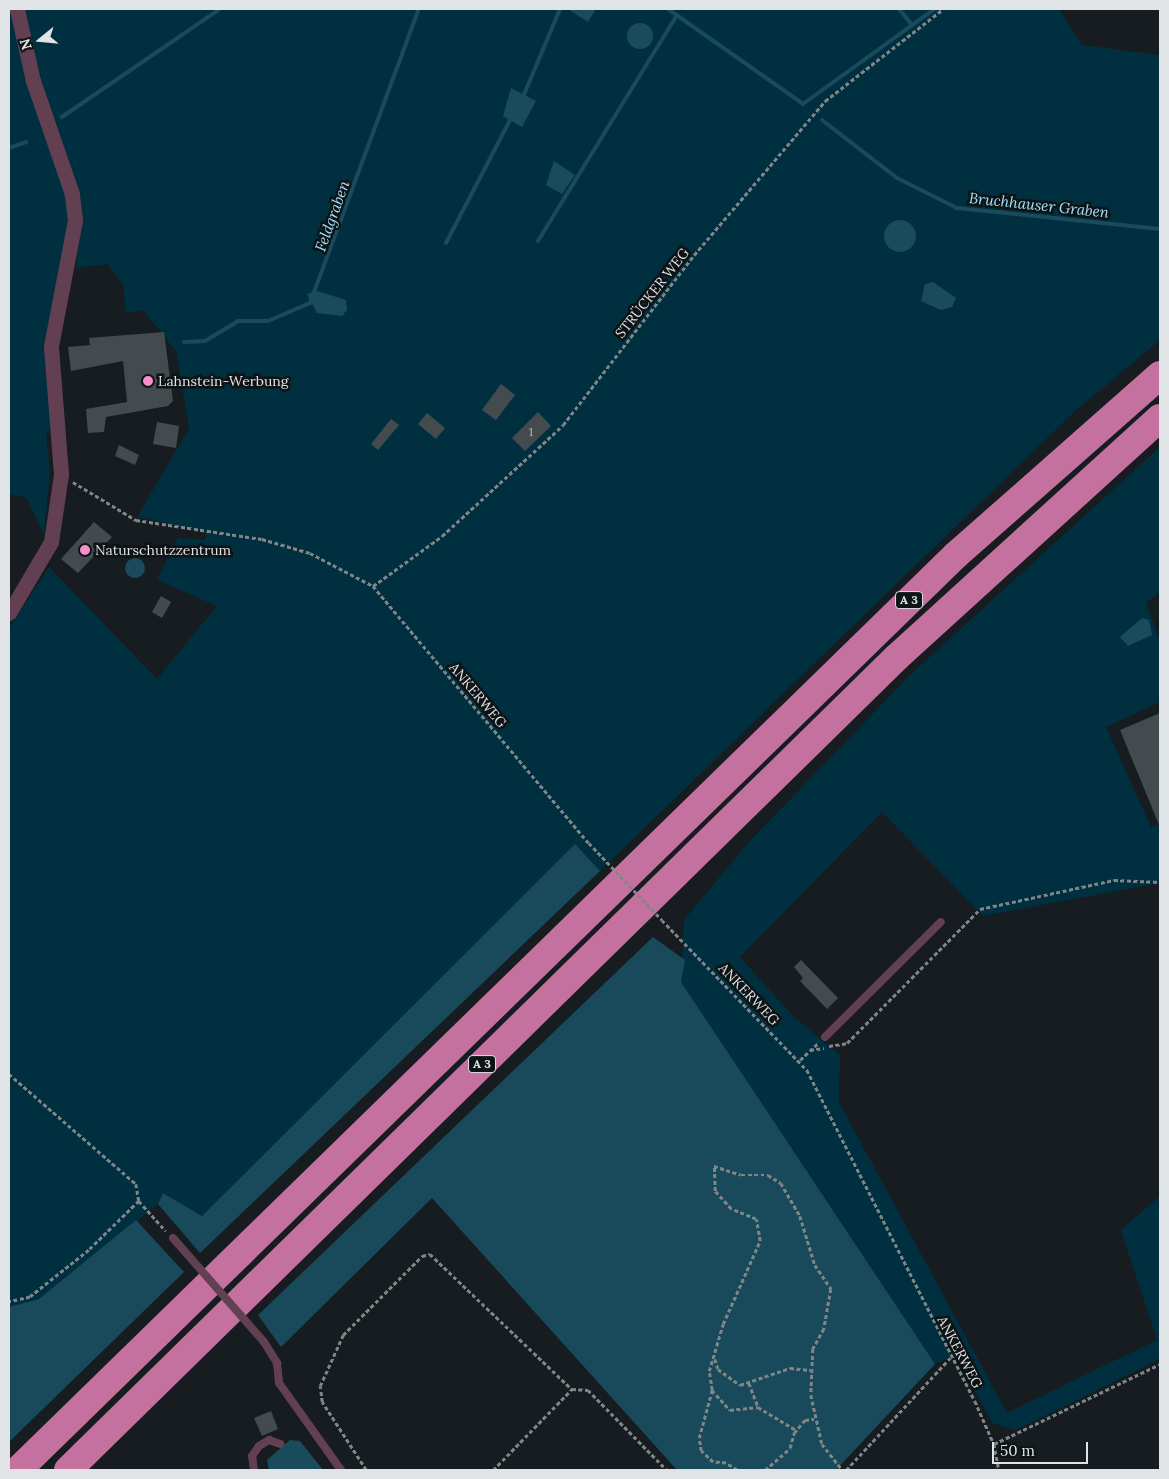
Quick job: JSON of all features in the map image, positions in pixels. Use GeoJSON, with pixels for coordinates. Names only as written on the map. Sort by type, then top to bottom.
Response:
{"type":"FeatureCollection","features":[{"type":"Feature","properties":{"kind":"highway","name":"A 3"},"geometry":{"type":"LineString","coordinates":[[18,1470],[956,555],[1160,375]]}},
{"type":"Feature","properties":{"kind":"highway","name":"A 3"},"geometry":{"type":"LineString","coordinates":[[68,1470],[897,657],[1160,418]]}},
{"type":"Feature","properties":{"kind":"street"},"geometry":{"type":"LineString","coordinates":[[9,613],[51,542],[61,474],[51,346],[75,220],[72,194],[33,81],[17,9]]}},
{"type":"Feature","properties":{"kind":"lane"},"geometry":{"type":"LineString","coordinates":[[825,1037],[941,922]]}},
{"type":"Feature","properties":{"kind":"lane"},"geometry":{"type":"LineString","coordinates":[[173,1238],[264,1342],[277,1363],[279,1383],[342,1470]]}},
{"type":"Feature","properties":{"kind":"lane"},"geometry":{"type":"LineString","coordinates":[[254,1470],[252,1456],[260,1446],[269,1440],[280,1444]]}},
{"type":"Feature","properties":{"kind":"path","name":"STRÜCKER WEG"},"geometry":{"type":"LineString","coordinates":[[373,586],[442,536],[563,425],[694,255],[825,101],[943,9]]}},
{"type":"Feature","properties":{"kind":"path","name":"ANKERWEG"},"geometry":{"type":"LineString","coordinates":[[61,474],[136,520],[262,539],[310,553],[373,586],[589,844],[800,1060],[994,1444],[998,1470]]}},
{"type":"Feature","properties":{"kind":"path"},"geometry":{"type":"LineString","coordinates":[[810,1050],[848,1043],[980,909],[1114,880],[1160,882]]}},
{"type":"Feature","properties":{"kind":"path"},"geometry":{"type":"LineString","coordinates":[[800,1060],[825,1037]]}},
{"type":"Feature","properties":{"kind":"path"},"geometry":{"type":"LineString","coordinates":[[9,1074],[136,1184],[139,1201],[173,1238]]}},
{"type":"Feature","properties":{"kind":"path"},"geometry":{"type":"LineString","coordinates":[[737,1470],[726,1463],[713,1462],[701,1451],[699,1438],[712,1390],[709,1371],[723,1324],[760,1242],[756,1219],[731,1209],[715,1191],[714,1166],[742,1175],[768,1175],[790,1196],[815,1265],[831,1289],[810,1370],[814,1419],[822,1444],[842,1470]]}},
{"type":"Feature","properties":{"kind":"path"},"geometry":{"type":"LineString","coordinates":[[9,1302],[30,1297],[89,1250],[139,1201]]}},
{"type":"Feature","properties":{"kind":"path"},"geometry":{"type":"LineString","coordinates":[[366,1470],[322,1402],[320,1386],[343,1335],[426,1254],[439,1258],[572,1389],[588,1390],[667,1470]]}},
{"type":"Feature","properties":{"kind":"path"},"geometry":{"type":"LineString","coordinates":[[846,1470],[950,1358]]}},
{"type":"Feature","properties":{"kind":"path"},"geometry":{"type":"LineString","coordinates":[[714,1359],[729,1379],[749,1383],[790,1368],[810,1370]]}},
{"type":"Feature","properties":{"kind":"path"},"geometry":{"type":"LineString","coordinates":[[994,1444],[1160,1364]]}},
{"type":"Feature","properties":{"kind":"path"},"geometry":{"type":"LineString","coordinates":[[749,1383],[758,1407]]}},
{"type":"Feature","properties":{"kind":"path"},"geometry":{"type":"LineString","coordinates":[[493,1470],[572,1389]]}},
{"type":"Feature","properties":{"kind":"path"},"geometry":{"type":"LineString","coordinates":[[712,1390],[730,1410],[758,1407],[796,1430]]}},
{"type":"Feature","properties":{"kind":"path"},"geometry":{"type":"LineString","coordinates":[[765,1470],[790,1448],[796,1430],[805,1420],[814,1419]]}},
{"type":"Feature","properties":{"kind":"shaded area"},"geometry":{"type":"Polygon","coordinates":[[[9,9],[1059,9],[1082,45],[1160,55],[1160,340],[1075,411],[600,871],[575,844],[202,1216],[163,1193],[158,1204],[39,1299],[9,1307],[9,628],[49,567],[157,679],[217,606],[157,580],[178,538],[205,540],[207,532],[137,517],[189,429],[176,351],[143,310],[126,313],[123,284],[107,264],[76,268],[80,231],[65,241],[53,432],[46,433],[50,471],[44,536],[27,498],[9,494],[9,9]]]}},
{"type":"Feature","properties":{"kind":"shaded area"},"geometry":{"type":"Polygon","coordinates":[[[568,9],[596,9],[588,22],[568,9]]]}},
{"type":"Feature","properties":{"kind":"shaded area"},"geometry":{"type":"Polygon","coordinates":[[[640,23],[650,26],[653,36],[650,46],[640,49],[630,46],[627,36],[630,26],[640,23]]]}},
{"type":"Feature","properties":{"kind":"shaded area"},"geometry":{"type":"Polygon","coordinates":[[[511,88],[536,101],[522,127],[503,116],[511,88]]]}},
{"type":"Feature","properties":{"kind":"shaded area"},"geometry":{"type":"Polygon","coordinates":[[[554,161],[575,175],[562,194],[546,185],[554,161]]]}},
{"type":"Feature","properties":{"kind":"shaded area"},"geometry":{"type":"Polygon","coordinates":[[[900,220],[912,224],[916,236],[912,248],[900,252],[888,248],[884,236],[888,224],[900,220]]]}},
{"type":"Feature","properties":{"kind":"shaded area"},"geometry":{"type":"Polygon","coordinates":[[[933,282],[956,298],[952,307],[941,310],[921,301],[925,284],[933,282]]]}},
{"type":"Feature","properties":{"kind":"shaded area"},"geometry":{"type":"Polygon","coordinates":[[[317,291],[346,300],[347,310],[342,316],[317,313],[307,294],[317,291]]]}},
{"type":"Feature","properties":{"kind":"shaded area"},"geometry":{"type":"Polygon","coordinates":[[[1160,447],[1160,592],[1146,603],[1160,641],[1160,702],[1106,727],[1151,827],[1160,824],[1160,883],[983,916],[882,812],[740,957],[793,1016],[840,1055],[839,1102],[1007,1413],[1157,1340],[1121,1230],[1160,1196],[1160,1359],[1016,1430],[992,1423],[956,1354],[935,1364],[681,982],[684,920],[748,843],[911,674],[1160,447]]]}},
{"type":"Feature","properties":{"kind":"shaded area"},"geometry":{"type":"Polygon","coordinates":[[[135,558],[142,561],[145,568],[142,575],[135,578],[128,575],[125,568],[128,561],[135,558]]]}},
{"type":"Feature","properties":{"kind":"shaded area"},"geometry":{"type":"Polygon","coordinates":[[[1142,618],[1149,620],[1152,635],[1128,646],[1120,637],[1142,618]]]}},
{"type":"Feature","properties":{"kind":"shaded area"},"geometry":{"type":"Polygon","coordinates":[[[575,844],[600,871],[200,1253],[158,1204],[163,1193],[202,1216],[575,844]]]}},
{"type":"Feature","properties":{"kind":"shaded area"},"geometry":{"type":"Polygon","coordinates":[[[653,937],[685,960],[681,982],[935,1364],[836,1470],[677,1470],[432,1198],[281,1347],[258,1315],[653,937]]]}},
{"type":"Feature","properties":{"kind":"shaded area"},"geometry":{"type":"Polygon","coordinates":[[[136,1220],[184,1272],[9,1442],[9,1307],[39,1299],[136,1220]]]}},
{"type":"Feature","properties":{"kind":"shaded area"},"geometry":{"type":"Polygon","coordinates":[[[290,1440],[300,1441],[323,1470],[269,1470],[267,1460],[290,1440]]]}},
{"type":"Feature","properties":{"kind":"building","name":"Lahnstein-Werbung"},"geometry":{"type":"Polygon","coordinates":[[[164,332],[173,401],[168,406],[106,417],[104,432],[88,433],[86,409],[127,402],[123,361],[71,371],[68,347],[90,345],[89,338],[164,332]]]}},
{"type":"Feature","properties":{"kind":"building"},"geometry":{"type":"Polygon","coordinates":[[[501,384],[515,395],[496,420],[482,410],[501,384]]]}},
{"type":"Feature","properties":{"kind":"building"},"geometry":{"type":"Polygon","coordinates":[[[538,412],[551,426],[525,451],[512,438],[538,412]]]}},
{"type":"Feature","properties":{"kind":"building"},"geometry":{"type":"Polygon","coordinates":[[[427,413],[445,428],[436,439],[418,424],[427,413]]]}},
{"type":"Feature","properties":{"kind":"building"},"geometry":{"type":"Polygon","coordinates":[[[391,419],[399,425],[378,450],[371,444],[391,419]]]}},
{"type":"Feature","properties":{"kind":"building"},"geometry":{"type":"Polygon","coordinates":[[[157,422],[179,426],[176,448],[153,444],[157,422]]]}},
{"type":"Feature","properties":{"kind":"building"},"geometry":{"type":"Polygon","coordinates":[[[119,445],[139,455],[135,465],[115,456],[119,445]]]}},
{"type":"Feature","properties":{"kind":"building","name":"Naturschutzzentrum"},"geometry":{"type":"Polygon","coordinates":[[[94,522],[112,537],[78,573],[61,559],[94,522]]]}},
{"type":"Feature","properties":{"kind":"building"},"geometry":{"type":"Polygon","coordinates":[[[161,596],[171,602],[162,618],[152,612],[161,596]]]}},
{"type":"Feature","properties":{"kind":"building"},"geometry":{"type":"Polygon","coordinates":[[[1160,713],[1160,827],[1120,730],[1160,713]]]}},
{"type":"Feature","properties":{"kind":"building"},"geometry":{"type":"Polygon","coordinates":[[[801,960],[838,998],[827,1009],[800,981],[803,978],[794,967],[801,960]]]}},
{"type":"Feature","properties":{"kind":"building"},"geometry":{"type":"Polygon","coordinates":[[[271,1411],[278,1429],[262,1436],[254,1418],[271,1411]]]}},
{"type":"Feature","properties":{"kind":"waterway","name":"Bruchhauser Graben"},"geometry":{"type":"LineString","coordinates":[[62,117],[220,9]]}},
{"type":"Feature","properties":{"kind":"waterway","name":"Feldgraben"},"geometry":{"type":"LineString","coordinates":[[184,342],[205,341],[238,321],[268,321],[310,303],[419,9]]}},
{"type":"Feature","properties":{"kind":"waterway"},"geometry":{"type":"LineString","coordinates":[[523,97],[560,9]]}},
{"type":"Feature","properties":{"kind":"waterway","name":"Bruchhauser Graben"},"geometry":{"type":"LineString","coordinates":[[668,9],[803,104],[934,9]]}},
{"type":"Feature","properties":{"kind":"waterway"},"geometry":{"type":"LineString","coordinates":[[899,9],[912,25]]}},
{"type":"Feature","properties":{"kind":"waterway"},"geometry":{"type":"LineString","coordinates":[[538,241],[677,15]]}},
{"type":"Feature","properties":{"kind":"waterway"},"geometry":{"type":"LineString","coordinates":[[446,243],[512,116]]}},
{"type":"Feature","properties":{"kind":"waterway","name":"Bruchhauser Graben"},"geometry":{"type":"LineString","coordinates":[[822,120],[897,178],[957,208],[1160,229]]}},
{"type":"Feature","properties":{"kind":"waterway","name":"Bruchhauser Graben"},"geometry":{"type":"LineString","coordinates":[[9,148],[26,142]]}},
{"type":"Feature","properties":{"kind":"place","name":"Lahnstein-Werbung"},"geometry":{"type":"Point","coordinates":[148,381]}},
{"type":"Feature","properties":{"kind":"place","name":"Naturschutzzentrum"},"geometry":{"type":"Point","coordinates":[85,550]}}]}
